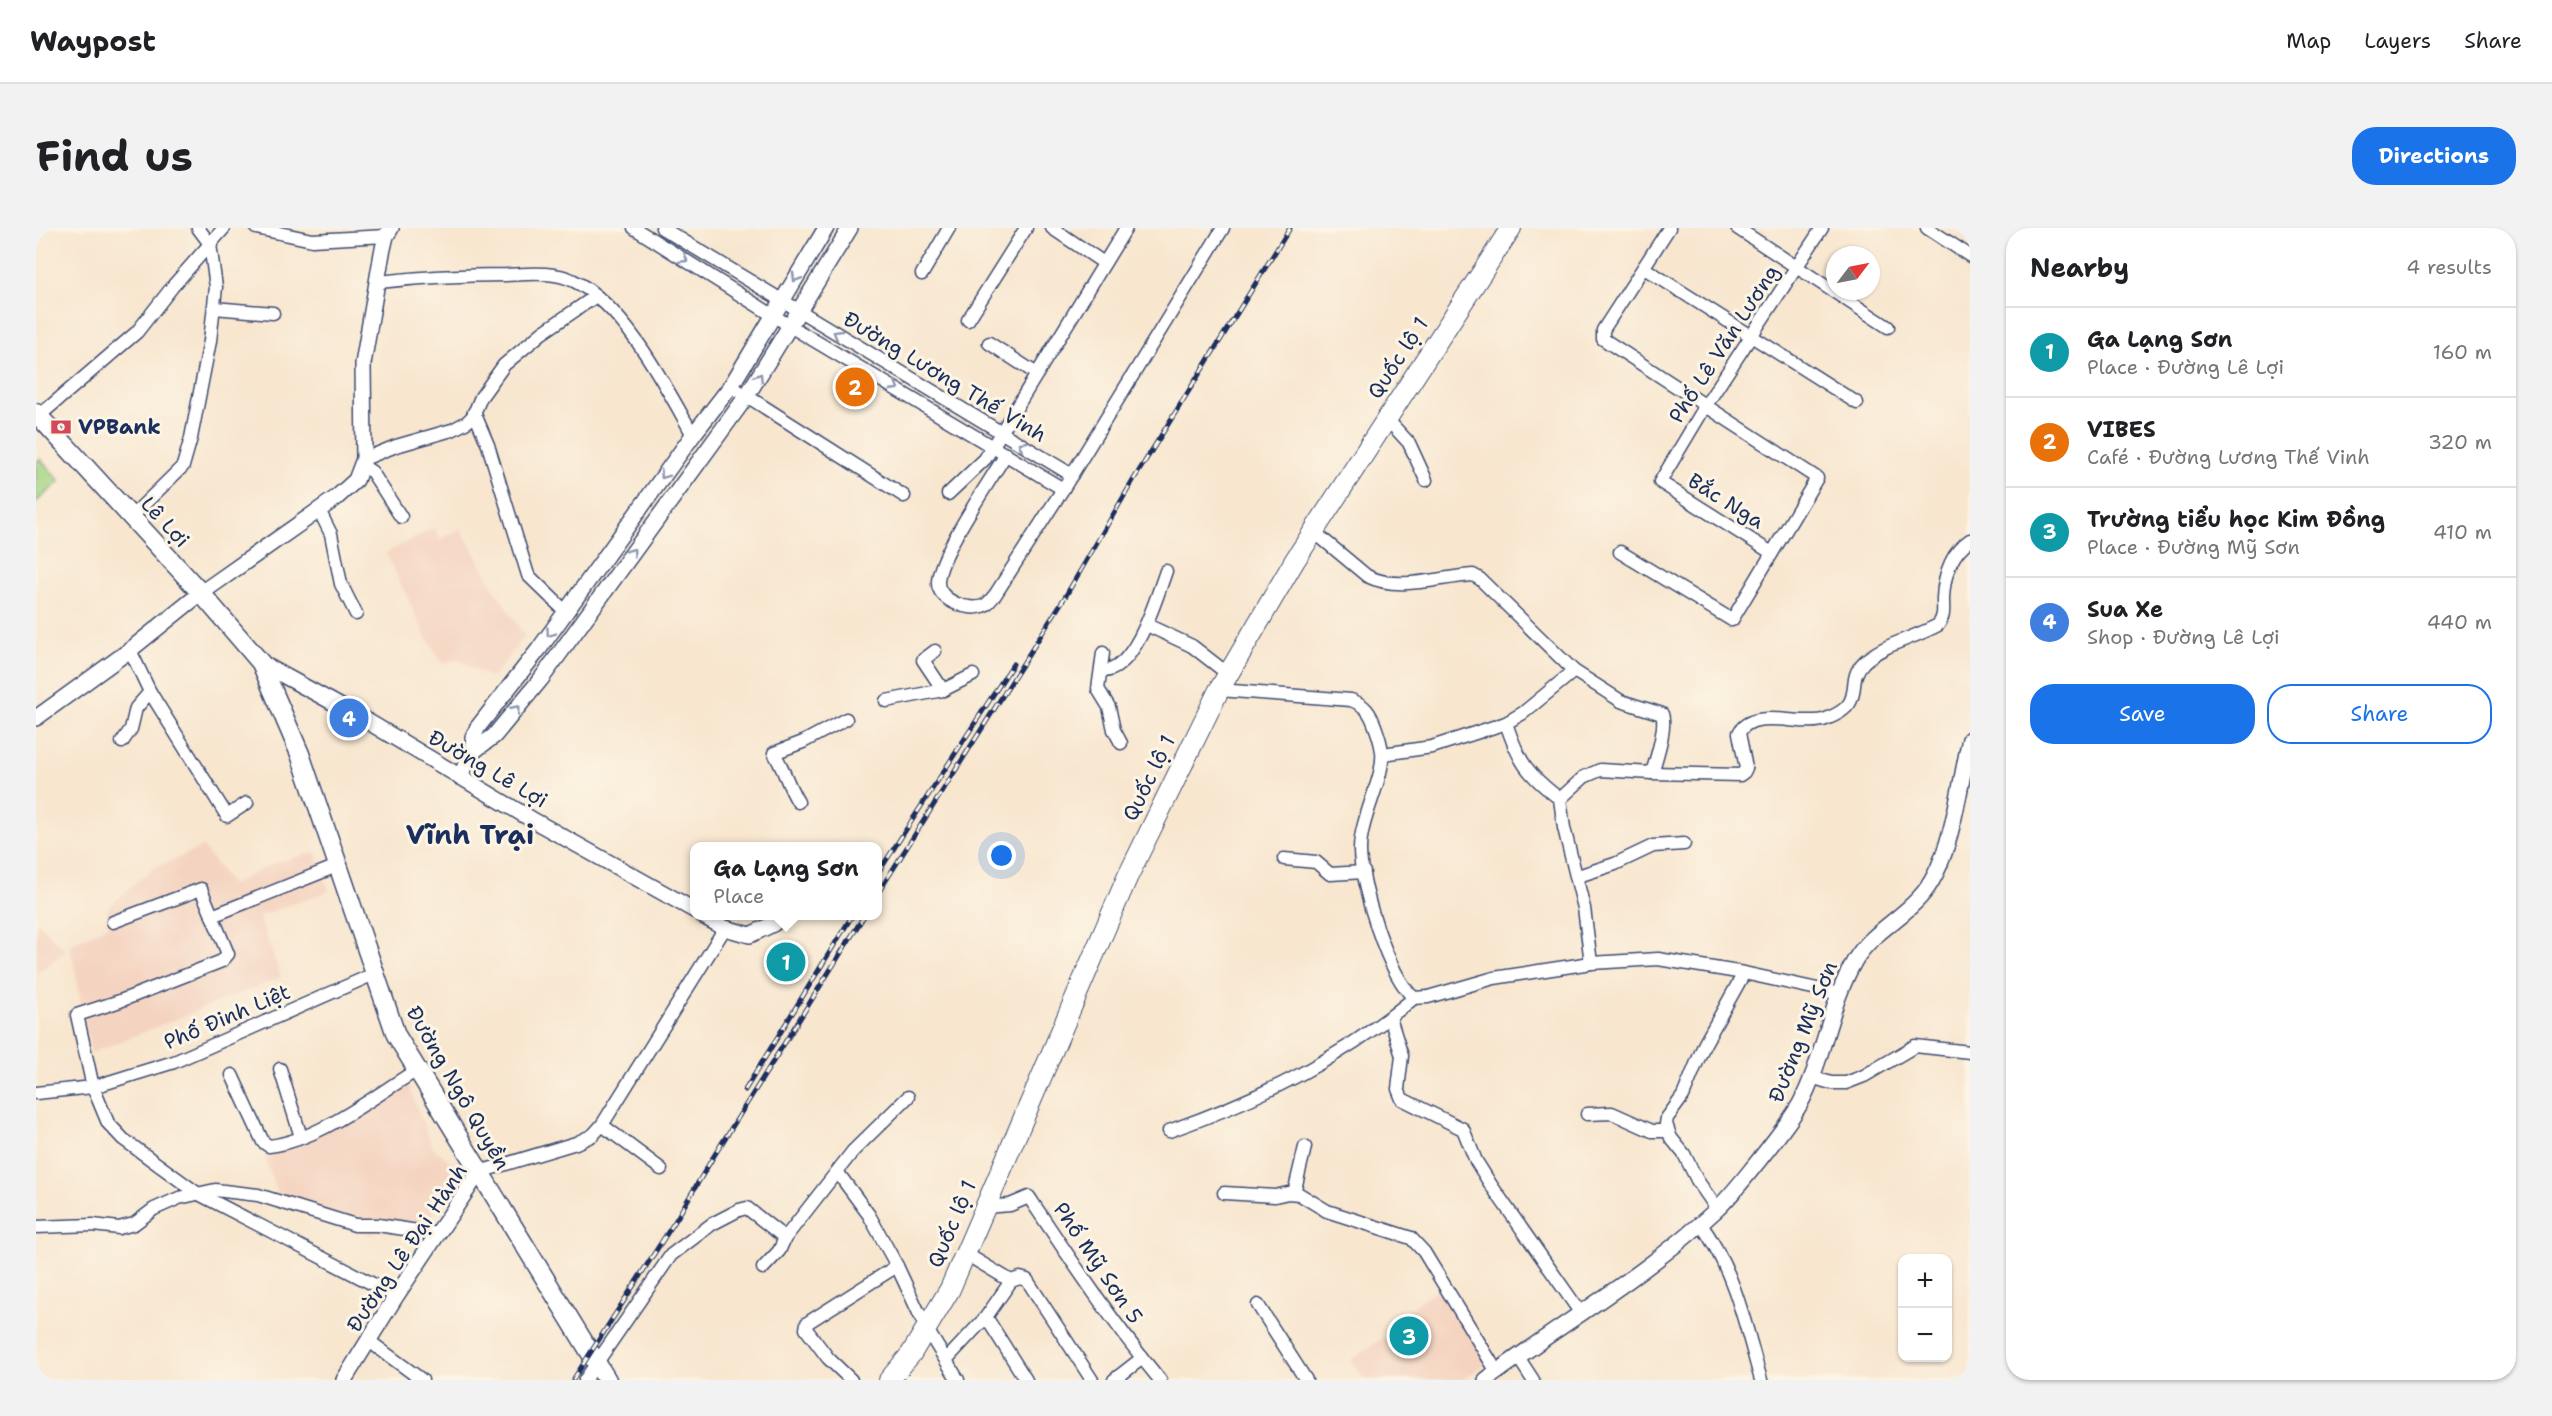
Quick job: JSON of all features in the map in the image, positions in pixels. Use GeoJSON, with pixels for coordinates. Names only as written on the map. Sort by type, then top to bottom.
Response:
{"type":"FeatureCollection","features":[{"type":"Feature","properties":{"kind":"highway","name":"Quốc lộ 1"},"geometry":{"type":"LineString","coordinates":[[889,1380],[910,1354],[950,1289],[1127,878],[1224,682],[1313,531],[1511,228]]}},
{"type":"Feature","properties":{"kind":"main road","name":"Lê Lợi"},"geometry":{"type":"LineString","coordinates":[[37,415],[201,593],[261,663]]}},
{"type":"Feature","properties":{"kind":"main road","name":"Đường Ngô Quyền"},"geometry":{"type":"LineString","coordinates":[[261,663],[300,754],[396,1035],[607,1380]]}},
{"type":"Feature","properties":{"kind":"street"},"geometry":{"type":"LineString","coordinates":[[130,518],[183,466],[197,410],[216,287],[210,244],[198,228]]}},
{"type":"Feature","properties":{"kind":"street"},"geometry":{"type":"LineString","coordinates":[[37,415],[137,332],[224,228]]}},
{"type":"Feature","properties":{"kind":"street"},"geometry":{"type":"LineString","coordinates":[[36,718],[130,650],[201,593],[349,488],[361,472],[364,462],[363,364],[388,232],[312,240],[256,228]]}},
{"type":"Feature","properties":{"kind":"street","name":"Đường Lương Thế Vinh"},"geometry":{"type":"LineString","coordinates":[[634,228],[790,326],[1064,489]]}},
{"type":"Feature","properties":{"kind":"street","name":"Đường Lương Thế Vinh"},"geometry":{"type":"LineString","coordinates":[[662,228],[1072,476]]}},
{"type":"Feature","properties":{"kind":"street"},"geometry":{"type":"LineString","coordinates":[[459,777],[476,750],[494,736],[541,679],[746,397],[850,228]]}},
{"type":"Feature","properties":{"kind":"street"},"geometry":{"type":"LineString","coordinates":[[922,274],[949,228]]}},
{"type":"Feature","properties":{"kind":"street"},"geometry":{"type":"LineString","coordinates":[[968,320],[1026,228]]}},
{"type":"Feature","properties":{"kind":"street"},"geometry":{"type":"LineString","coordinates":[[1052,228],[1104,263]]}},
{"type":"Feature","properties":{"kind":"street"},"geometry":{"type":"LineString","coordinates":[[948,494],[980,465],[1126,228]]}},
{"type":"Feature","properties":{"kind":"street"},"geometry":{"type":"LineString","coordinates":[[1006,454],[944,559],[938,581],[941,594],[953,602],[978,607],[985,605],[995,596],[1064,489],[1222,228]]}},
{"type":"Feature","properties":{"kind":"street"},"geometry":{"type":"LineString","coordinates":[[1620,552],[1732,620],[1817,478],[1606,342],[1602,336],[1603,330],[1669,228]]}},
{"type":"Feature","properties":{"kind":"street"},"geometry":{"type":"LineString","coordinates":[[1738,228],[1888,327]]}},
{"type":"Feature","properties":{"kind":"street","name":"Phố Lê Văn Lương"},"geometry":{"type":"LineString","coordinates":[[1660,482],[1706,405],[1822,228]]}},
{"type":"Feature","properties":{"kind":"street"},"geometry":{"type":"LineString","coordinates":[[1927,228],[1970,256]]}},
{"type":"Feature","properties":{"kind":"street"},"geometry":{"type":"LineString","coordinates":[[476,750],[473,737],[478,727],[731,386],[774,316],[822,230],[841,243]]}},
{"type":"Feature","properties":{"kind":"street"},"geometry":{"type":"LineString","coordinates":[[1644,268],[1857,403]]}},
{"type":"Feature","properties":{"kind":"street"},"geometry":{"type":"LineString","coordinates":[[379,282],[476,275],[558,276],[574,281],[596,296],[631,332],[701,457]]}},
{"type":"Feature","properties":{"kind":"street"},"geometry":{"type":"LineString","coordinates":[[364,462],[396,446],[452,430],[467,422],[488,387],[517,352],[596,296]]}},
{"type":"Feature","properties":{"kind":"street"},"geometry":{"type":"LineString","coordinates":[[214,308],[273,313]]}},
{"type":"Feature","properties":{"kind":"street"},"geometry":{"type":"LineString","coordinates":[[989,343],[1037,374]]}},
{"type":"Feature","properties":{"kind":"street"},"geometry":{"type":"LineString","coordinates":[[867,370],[875,356]]}},
{"type":"Feature","properties":{"kind":"street"},"geometry":{"type":"LineString","coordinates":[[731,386],[904,496]]}},
{"type":"Feature","properties":{"kind":"street"},"geometry":{"type":"LineString","coordinates":[[474,412],[488,445],[528,575],[565,611]]}},
{"type":"Feature","properties":{"kind":"street"},"geometry":{"type":"LineString","coordinates":[[1386,418],[1412,448],[1426,480]]}},
{"type":"Feature","properties":{"kind":"street"},"geometry":{"type":"LineString","coordinates":[[364,462],[401,517]]}},
{"type":"Feature","properties":{"kind":"street","name":"Bắc Nga"},"geometry":{"type":"LineString","coordinates":[[1660,482],[1772,553]]}},
{"type":"Feature","properties":{"kind":"street"},"geometry":{"type":"LineString","coordinates":[[319,510],[331,534],[341,584],[356,614]]}},
{"type":"Feature","properties":{"kind":"street"},"geometry":{"type":"LineString","coordinates":[[1313,531],[1367,576],[1377,581],[1405,583],[1473,575],[1480,579],[1574,671],[1621,701],[1662,714],[1664,718],[1660,743],[1652,773]]}},
{"type":"Feature","properties":{"kind":"street"},"geometry":{"type":"LineString","coordinates":[[1560,799],[1584,777],[1600,770],[1740,775],[1746,768],[1739,734],[1744,727],[1770,718],[1816,722],[1844,710],[1851,704],[1857,674],[1863,663],[1881,651],[1938,626],[1943,619],[1944,594],[1950,566],[1959,549],[1970,540]]}},
{"type":"Feature","properties":{"kind":"street"},"geometry":{"type":"LineString","coordinates":[[1102,671],[1110,670],[1127,656],[1146,625],[1166,571]]}},
{"type":"Feature","properties":{"kind":"street"},"geometry":{"type":"LineString","coordinates":[[591,575],[608,586]]}},
{"type":"Feature","properties":{"kind":"street"},"geometry":{"type":"LineString","coordinates":[[1146,625],[1191,646],[1224,682],[1360,703],[1372,718],[1383,754],[1361,836],[1360,851],[1388,960],[1393,971],[1414,998]]}},
{"type":"Feature","properties":{"kind":"street"},"geometry":{"type":"LineString","coordinates":[[130,650],[150,692],[227,816],[247,803]]}},
{"type":"Feature","properties":{"kind":"street"},"geometry":{"type":"LineString","coordinates":[[935,651],[923,660],[943,690]]}},
{"type":"Feature","properties":{"kind":"street"},"geometry":{"type":"LineString","coordinates":[[1103,653],[1098,689],[1109,707],[1114,730],[1121,743]]}},
{"type":"Feature","properties":{"kind":"street","name":"Đường Lê Lợi"},"geometry":{"type":"LineString","coordinates":[[261,663],[367,721],[459,777],[690,908]]}},
{"type":"Feature","properties":{"kind":"street"},"geometry":{"type":"LineString","coordinates":[[524,668],[541,679]]}},
{"type":"Feature","properties":{"kind":"street"},"geometry":{"type":"LineString","coordinates":[[1383,754],[1432,747],[1506,723],[1523,713],[1574,671]]}},
{"type":"Feature","properties":{"kind":"street"},"geometry":{"type":"LineString","coordinates":[[886,701],[943,690],[973,675]]}},
{"type":"Feature","properties":{"kind":"street"},"geometry":{"type":"LineString","coordinates":[[122,742],[129,734],[135,708],[150,692]]}},
{"type":"Feature","properties":{"kind":"street"},"geometry":{"type":"LineString","coordinates":[[798,802],[787,784],[783,768],[774,753],[803,742],[846,719]]}},
{"type":"Feature","properties":{"kind":"street"},"geometry":{"type":"LineString","coordinates":[[1506,723],[1519,759],[1560,799],[1564,828],[1578,876],[1590,939],[1591,963]]}},
{"type":"Feature","properties":{"kind":"street","name":"Đường Mỹ Sơn"},"geometry":{"type":"LineString","coordinates":[[1492,1376],[1653,1262],[1700,1224],[1717,1209],[1787,1124],[1800,1103],[1811,1077],[1840,994],[1856,959],[1866,945],[1920,897],[1932,881],[1947,843],[1970,739]]}},
{"type":"Feature","properties":{"kind":"street"},"geometry":{"type":"LineString","coordinates":[[1578,876],[1605,868],[1653,846],[1684,844]]}},
{"type":"Feature","properties":{"kind":"street"},"geometry":{"type":"LineString","coordinates":[[1284,859],[1316,862],[1330,874],[1364,872]]}},
{"type":"Feature","properties":{"kind":"street"},"geometry":{"type":"LineString","coordinates":[[212,916],[337,866]]}},
{"type":"Feature","properties":{"kind":"street"},"geometry":{"type":"LineString","coordinates":[[113,922],[201,890],[228,954],[222,961],[120,1001],[77,1015],[93,1087],[108,1123],[123,1139],[197,1193],[396,1296]]}},
{"type":"Feature","properties":{"kind":"street"},"geometry":{"type":"LineString","coordinates":[[711,920],[725,928],[750,936],[777,920]]}},
{"type":"Feature","properties":{"kind":"street","name":"Đường Lê Đại Hành"},"geometry":{"type":"LineString","coordinates":[[344,1380],[396,1296],[479,1172],[576,1143],[593,1135],[602,1125],[725,928]]}},
{"type":"Feature","properties":{"kind":"street"},"geometry":{"type":"LineString","coordinates":[[1169,1131],[1219,1114],[1268,1092],[1328,1060],[1390,1018],[1414,998],[1428,997],[1494,978],[1591,963],[1658,959],[1744,973],[1840,994]]}},
{"type":"Feature","properties":{"kind":"street"},"geometry":{"type":"LineString","coordinates":[[1717,1209],[1667,1131],[1667,1118],[1683,1096],[1704,1045],[1744,973]]}},
{"type":"Feature","properties":{"kind":"street","name":"Phố Đinh Liệt"},"geometry":{"type":"LineString","coordinates":[[36,1093],[93,1087],[174,1062],[374,974]]}},
{"type":"Feature","properties":{"kind":"street"},"geometry":{"type":"LineString","coordinates":[[1390,1018],[1402,1056],[1398,1089],[1402,1098],[1462,1129],[1476,1161],[1491,1185],[1580,1312]]}},
{"type":"Feature","properties":{"kind":"street"},"geometry":{"type":"LineString","coordinates":[[1811,1077],[1831,1083],[1846,1083],[1864,1076],[1915,1046],[1970,1052]]}},
{"type":"Feature","properties":{"kind":"street"},"geometry":{"type":"LineString","coordinates":[[280,1068],[301,1137]]}},
{"type":"Feature","properties":{"kind":"street"},"geometry":{"type":"LineString","coordinates":[[232,1075],[265,1145],[279,1145],[325,1126],[417,1070]]}},
{"type":"Feature","properties":{"kind":"street"},"geometry":{"type":"LineString","coordinates":[[763,1268],[779,1251],[785,1238],[853,1151],[908,1097]]}},
{"type":"Feature","properties":{"kind":"street"},"geometry":{"type":"LineString","coordinates":[[1587,1113],[1612,1113],[1652,1131],[1667,1131]]}},
{"type":"Feature","properties":{"kind":"street"},"geometry":{"type":"LineString","coordinates":[[602,1125],[661,1169]]}},
{"type":"Feature","properties":{"kind":"street"},"geometry":{"type":"LineString","coordinates":[[1294,1193],[1305,1148]]}},
{"type":"Feature","properties":{"kind":"street"},"geometry":{"type":"LineString","coordinates":[[838,1173],[869,1215],[897,1266],[926,1328],[958,1380]]}},
{"type":"Feature","properties":{"kind":"street"},"geometry":{"type":"LineString","coordinates":[[36,1227],[93,1225],[119,1228],[134,1224],[154,1209],[179,1198],[214,1190],[258,1195],[355,1225],[438,1234]]}},
{"type":"Feature","properties":{"kind":"street"},"geometry":{"type":"LineString","coordinates":[[1224,1192],[1275,1196],[1294,1193],[1327,1211],[1411,1238],[1424,1252],[1492,1376]]}},
{"type":"Feature","properties":{"kind":"street","name":"Phố Mỹ Sơn 5"},"geometry":{"type":"LineString","coordinates":[[985,1207],[1010,1205],[1029,1197],[1141,1359]]}},
{"type":"Feature","properties":{"kind":"street"},"geometry":{"type":"LineString","coordinates":[[585,1380],[670,1255],[712,1224],[747,1208],[785,1238]]}},
{"type":"Feature","properties":{"kind":"street"},"geometry":{"type":"LineString","coordinates":[[1700,1224],[1713,1240],[1727,1271],[1761,1380]]}},
{"type":"Feature","properties":{"kind":"street"},"geometry":{"type":"LineString","coordinates":[[966,1254],[1011,1281]]}},
{"type":"Feature","properties":{"kind":"street"},"geometry":{"type":"LineString","coordinates":[[850,1380],[823,1352],[806,1329],[807,1323],[897,1266]]}},
{"type":"Feature","properties":{"kind":"street"},"geometry":{"type":"LineString","coordinates":[[946,1360],[986,1317],[1011,1281],[1020,1278],[1027,1280],[1092,1380]]}},
{"type":"Feature","properties":{"kind":"street"},"geometry":{"type":"LineString","coordinates":[[1258,1305],[1306,1380]]}},
{"type":"Feature","properties":{"kind":"street"},"geometry":{"type":"LineString","coordinates":[[986,1317],[1026,1380]]}},
{"type":"Feature","properties":{"kind":"street"},"geometry":{"type":"LineString","coordinates":[[369,1341],[422,1380]]}},
{"type":"Feature","properties":{"kind":"street"},"geometry":{"type":"LineString","coordinates":[[1518,1357],[1533,1380]]}},
{"type":"Feature","properties":{"kind":"street"},"geometry":{"type":"LineString","coordinates":[[1114,1380],[1141,1359],[1160,1380]]}},
{"type":"Feature","properties":{"kind":"shaded area"},"geometry":{"type":"Polygon","coordinates":[[[434,528],[441,539],[461,529],[497,593],[525,636],[492,678],[458,660],[443,663],[427,639],[386,553],[434,528]]]}},
{"type":"Feature","properties":{"kind":"shaded area"},"geometry":{"type":"Polygon","coordinates":[[[203,847],[231,885],[274,863],[315,852],[329,891],[259,916],[281,977],[91,1053],[70,945],[109,925],[107,908],[153,868],[203,847]]]}},
{"type":"Feature","properties":{"kind":"shaded area"},"geometry":{"type":"Polygon","coordinates":[[[36,920],[66,951],[36,974],[36,920]]]}},
{"type":"Feature","properties":{"kind":"shaded area"},"geometry":{"type":"Polygon","coordinates":[[[405,1077],[433,1148],[457,1166],[422,1236],[378,1230],[372,1235],[281,1204],[265,1159],[405,1077]]]}},
{"type":"Feature","properties":{"kind":"shaded area"},"geometry":{"type":"Polygon","coordinates":[[[1435,1290],[1443,1291],[1486,1359],[1483,1365],[1464,1380],[1364,1380],[1351,1360],[1397,1328],[1407,1312],[1435,1290]]]}},
{"type":"Feature","properties":{"kind":"green space"},"geometry":{"type":"Polygon","coordinates":[[[40,459],[60,481],[36,502],[36,463],[40,459]]]}},
{"type":"Feature","properties":{"kind":"railway"},"geometry":{"type":"LineString","coordinates":[[882,887],[1065,597],[1134,479],[1290,228]]}},
{"type":"Feature","properties":{"kind":"railway"},"geometry":{"type":"LineString","coordinates":[[882,867],[1013,664]]}},
{"type":"Feature","properties":{"kind":"railway"},"geometry":{"type":"LineString","coordinates":[[745,1090],[850,920]]}},
{"type":"Feature","properties":{"kind":"railway"},"geometry":{"type":"LineString","coordinates":[[573,1380],[677,1218],[861,920]]}},
{"type":"Feature","properties":{"kind":"place","name":"VIBES"},"geometry":{"type":"Point","coordinates":[855,387]}},
{"type":"Feature","properties":{"kind":"place","name":"VPBank"},"geometry":{"type":"Point","coordinates":[61,427]}},
{"type":"Feature","properties":{"kind":"place","name":"Sua Xe"},"geometry":{"type":"Point","coordinates":[349,718]}},
{"type":"Feature","properties":{"kind":"place","name":"Ga Lạng Sơn"},"geometry":{"type":"Point","coordinates":[786,962]}},
{"type":"Feature","properties":{"kind":"place","name":"Trường tiểu học Kim Đồng"},"geometry":{"type":"Point","coordinates":[1409,1336]}},
{"type":"Feature","properties":{"kind":"district","name":"Vĩnh Trại"},"geometry":{"type":"Point","coordinates":[470,834]}}]}
